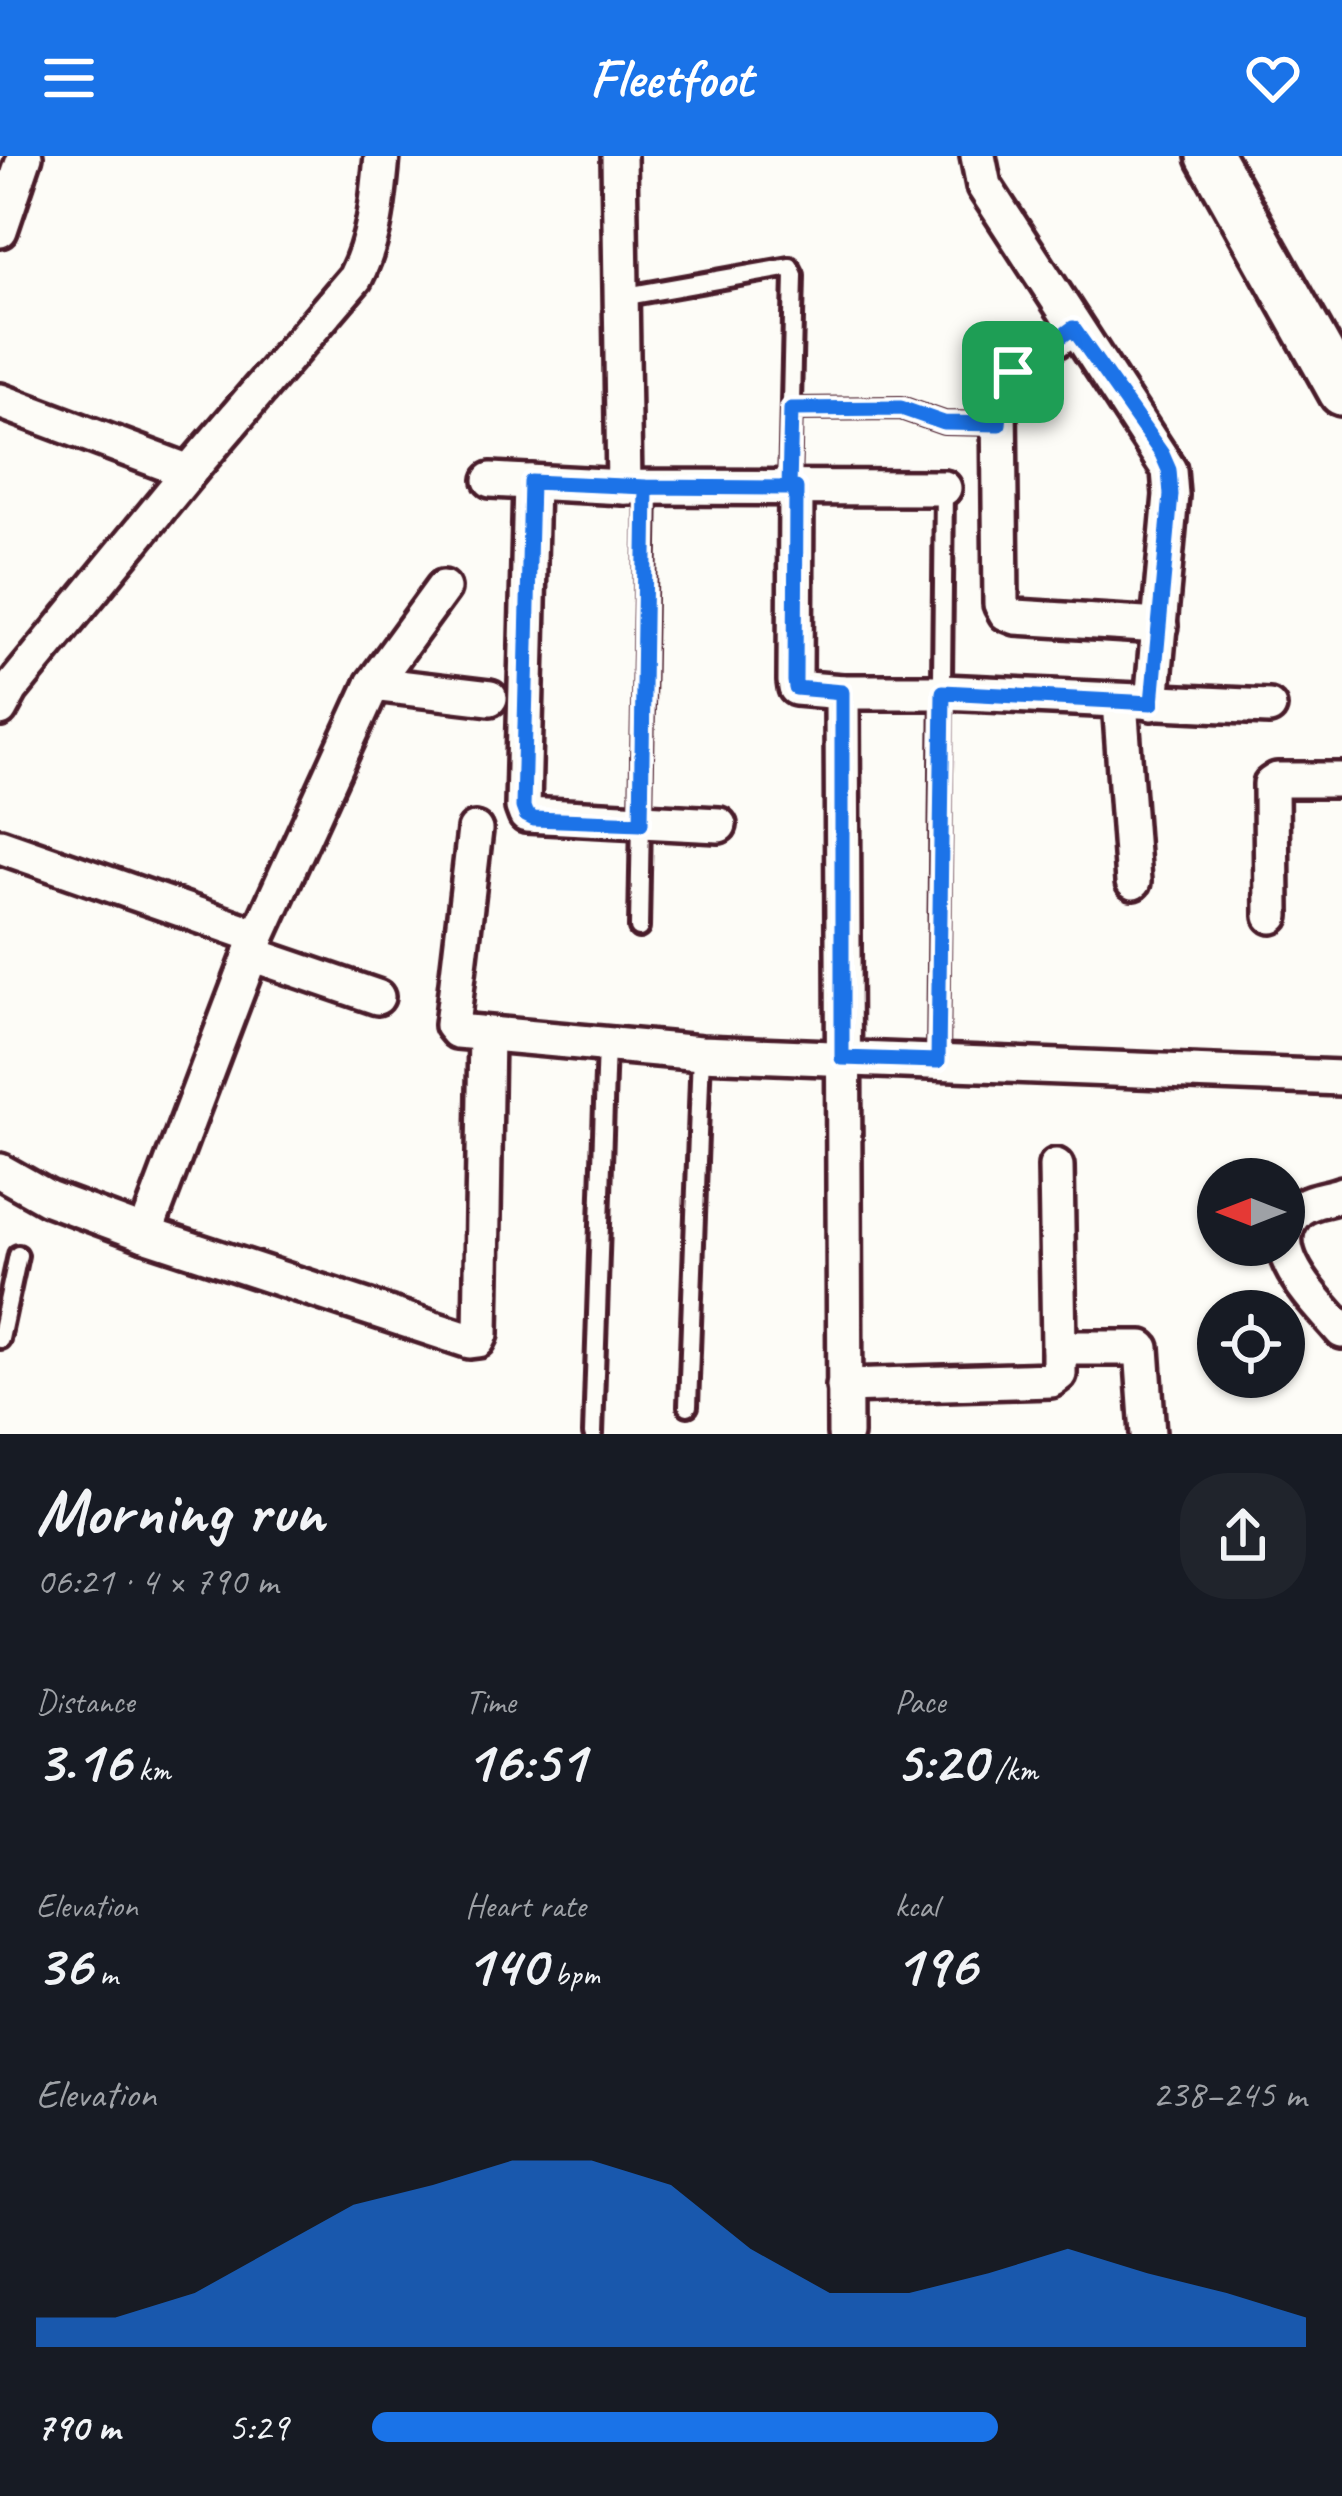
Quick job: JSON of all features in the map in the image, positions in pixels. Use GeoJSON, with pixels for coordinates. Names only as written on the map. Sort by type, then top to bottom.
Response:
{"type":"FeatureCollection","features":[{"type":"Feature","properties":{"kind":"street"},"geometry":{"type":"LineString","coordinates":[[0,230],[25,156]]}},
{"type":"Feature","properties":{"kind":"street"},"geometry":{"type":"LineString","coordinates":[[4,694],[355,278],[368,254],[376,220],[382,156]]}},
{"type":"Feature","properties":{"kind":"street"},"geometry":{"type":"LineString","coordinates":[[619,156],[621,297],[635,487]]}},
{"type":"Feature","properties":{"kind":"street"},"geometry":{"type":"LineString","coordinates":[[978,156],[984,186],[1169,470],[1160,626],[1136,702],[1132,882]]}},
{"type":"Feature","properties":{"kind":"street"},"geometry":{"type":"LineString","coordinates":[[1210,156],[1342,392]]}},
{"type":"Feature","properties":{"kind":"street"},"geometry":{"type":"LineString","coordinates":[[1073,328],[1003,383],[999,424],[1001,604],[1006,613],[1160,626]]}},
{"type":"Feature","properties":{"kind":"street"},"geometry":{"type":"LineString","coordinates":[[0,401],[189,472]]}},
{"type":"Feature","properties":{"kind":"street"},"geometry":{"type":"LineString","coordinates":[[491,480],[635,487],[944,488]]}},
{"type":"Feature","properties":{"kind":"street"},"geometry":{"type":"LineString","coordinates":[[531,482],[526,815],[719,826]]}},
{"type":"Feature","properties":{"kind":"street"},"geometry":{"type":"LineString","coordinates":[[793,488],[795,681],[802,691],[943,692],[1268,707]]}},
{"type":"Feature","properties":{"kind":"street"},"geometry":{"type":"LineString","coordinates":[[145,1234],[255,945],[373,684],[443,588]]}},
{"type":"Feature","properties":{"kind":"street"},"geometry":{"type":"LineString","coordinates":[[373,684],[490,698]]}},
{"type":"Feature","properties":{"kind":"street"},"geometry":{"type":"LineString","coordinates":[[842,692],[845,1434]]}},
{"type":"Feature","properties":{"kind":"street"},"geometry":{"type":"LineString","coordinates":[[1272,916],[1271,784],[1277,780],[1342,781]]}},
{"type":"Feature","properties":{"kind":"street"},"geometry":{"type":"LineString","coordinates":[[475,830],[452,1025],[457,1031],[701,1053],[1342,1078]]}},
{"type":"Feature","properties":{"kind":"street"},"geometry":{"type":"LineString","coordinates":[[0,845],[377,997]]}},
{"type":"Feature","properties":{"kind":"street"},"geometry":{"type":"LineString","coordinates":[[0,1172],[48,1198],[145,1234],[478,1340],[486,1034]]}},
{"type":"Feature","properties":{"kind":"street"},"geometry":{"type":"LineString","coordinates":[[844,1386],[1051,1380],[1058,1374],[1056,1166]]}},
{"type":"Feature","properties":{"kind":"street"},"geometry":{"type":"LineString","coordinates":[[1342,1193],[1317,1199],[1297,1211],[1285,1232],[1288,1260],[1342,1331]]}},
{"type":"Feature","properties":{"kind":"street"},"geometry":{"type":"LineString","coordinates":[[1059,1348],[1142,1348],[1148,1434]]}},
{"type":"Feature","properties":{"kind":"lane"},"geometry":{"type":"LineString","coordinates":[[621,297],[790,267],[794,275],[793,488]]}},
{"type":"Feature","properties":{"kind":"lane"},"geometry":{"type":"LineString","coordinates":[[791,409],[901,408],[944,423],[999,424]]}},
{"type":"Feature","properties":{"kind":"lane"},"geometry":{"type":"LineString","coordinates":[[635,487],[639,928]]}},
{"type":"Feature","properties":{"kind":"lane"},"geometry":{"type":"LineString","coordinates":[[938,1061],[944,488]]}},
{"type":"Feature","properties":{"kind":"lane"},"geometry":{"type":"LineString","coordinates":[[593,1434],[605,1045]]}},
{"type":"Feature","properties":{"kind":"lane"},"geometry":{"type":"LineString","coordinates":[[688,1406],[701,1053]]}},
{"type":"Feature","properties":{"kind":"lane"},"geometry":{"type":"LineString","coordinates":[[0,1339],[18,1255]]}},
{"type":"Feature","properties":{"kind":"route"},"geometry":{"type":"LineString","coordinates":[[1013,372],[1003,383],[999,424],[944,423],[901,408],[791,409],[789,488],[531,482],[523,807],[534,819],[641,823],[646,487],[789,488],[796,488],[796,688],[842,692],[842,1058],[938,1061],[943,692],[1152,703],[1171,495],[1169,470],[1073,328],[1013,372]]}}]}
